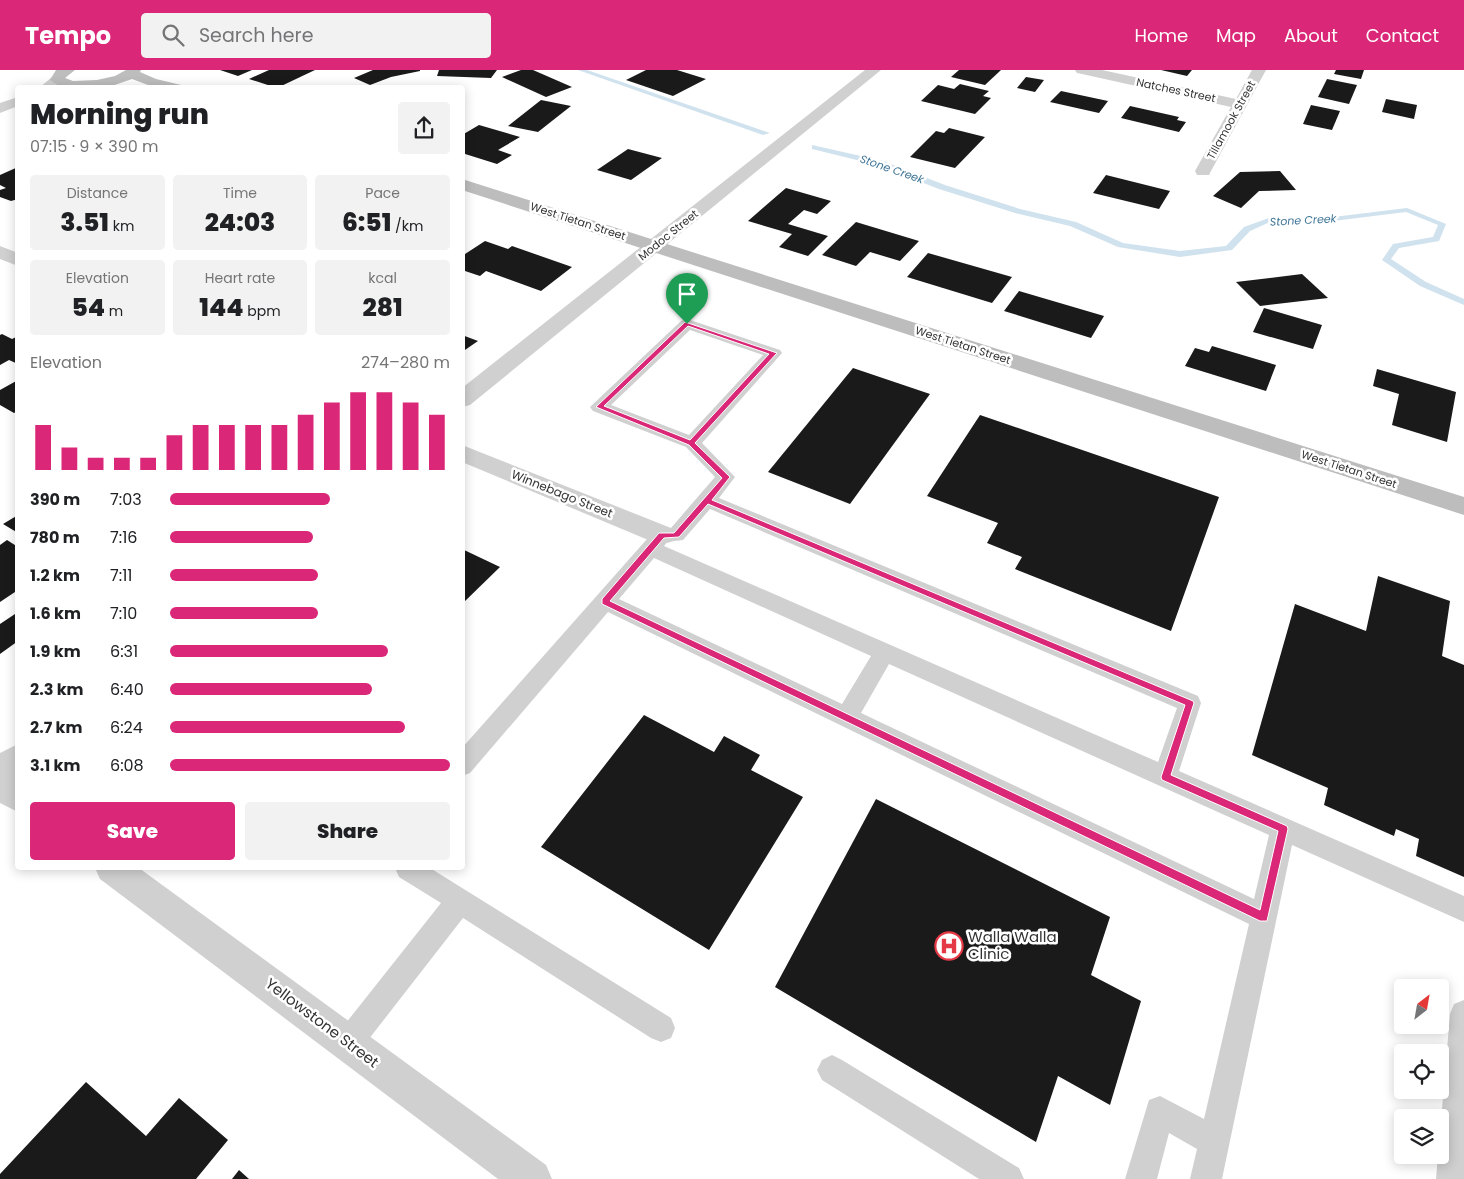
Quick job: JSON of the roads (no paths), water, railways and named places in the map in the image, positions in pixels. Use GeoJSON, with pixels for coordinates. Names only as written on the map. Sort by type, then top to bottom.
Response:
{"type":"FeatureCollection","features":[{"type":"Feature","properties":{"kind":"main road"},"geometry":{"type":"LineString","coordinates":[[56,76],[65,85]]}},
{"type":"Feature","properties":{"kind":"main road"},"geometry":{"type":"LineString","coordinates":[[90,85],[134,77],[164,85]]}},
{"type":"Feature","properties":{"kind":"main road","name":"West Tietan Street"},"geometry":{"type":"LineString","coordinates":[[465,185],[1464,506]]}},
{"type":"Feature","properties":{"kind":"street","name":"Modoc Street"},"geometry":{"type":"LineString","coordinates":[[465,398],[874,70]]}},
{"type":"Feature","properties":{"kind":"street","name":"Natches Street"},"geometry":{"type":"LineString","coordinates":[[1082,70],[1240,104]]}},
{"type":"Feature","properties":{"kind":"street","name":"Tillamook Street"},"geometry":{"type":"LineString","coordinates":[[1202,171],[1259,70]]}},
{"type":"Feature","properties":{"kind":"street"},"geometry":{"type":"LineString","coordinates":[[0,108],[15,102]]}},
{"type":"Feature","properties":{"kind":"street"},"geometry":{"type":"LineString","coordinates":[[0,117],[15,111]]}},
{"type":"Feature","properties":{"kind":"street"},"geometry":{"type":"LineString","coordinates":[[0,252],[15,259]]}},
{"type":"Feature","properties":{"kind":"street","name":"Winnebago Street"},"geometry":{"type":"LineString","coordinates":[[465,454],[656,542]]}},
{"type":"Feature","properties":{"kind":"street"},"geometry":{"type":"LineString","coordinates":[[0,772],[15,760]]}},
{"type":"Feature","properties":{"kind":"street"},"geometry":{"type":"LineString","coordinates":[[0,785],[15,796]]}},
{"type":"Feature","properties":{"kind":"street","name":"Yellowstone Street"},"geometry":{"type":"LineString","coordinates":[[115,870],[532,1179]]}},
{"type":"Feature","properties":{"kind":"lane"},"geometry":{"type":"LineString","coordinates":[[465,763],[656,542],[676,536],[726,477],[692,443],[599,407],[687,324],[774,353],[692,443]]}},
{"type":"Feature","properties":{"kind":"lane"},"geometry":{"type":"LineString","coordinates":[[707,500],[1190,703],[1166,777]]}},
{"type":"Feature","properties":{"kind":"lane"},"geometry":{"type":"LineString","coordinates":[[656,542],[885,652],[1464,909]]}},
{"type":"Feature","properties":{"kind":"lane"},"geometry":{"type":"LineString","coordinates":[[604,602],[1264,917]]}},
{"type":"Feature","properties":{"kind":"lane"},"geometry":{"type":"LineString","coordinates":[[846,717],[885,652]]}},
{"type":"Feature","properties":{"kind":"lane"},"geometry":{"type":"LineString","coordinates":[[1206,1179],[1283,829]]}},
{"type":"Feature","properties":{"kind":"lane"},"geometry":{"type":"LineString","coordinates":[[411,870],[661,1028]]}},
{"type":"Feature","properties":{"kind":"lane"},"geometry":{"type":"LineString","coordinates":[[348,1042],[460,900]]}},
{"type":"Feature","properties":{"kind":"lane"},"geometry":{"type":"LineString","coordinates":[[1452,1179],[1464,1014]]}},
{"type":"Feature","properties":{"kind":"lane"},"geometry":{"type":"LineString","coordinates":[[832,1070],[1008,1179]]}},
{"type":"Feature","properties":{"kind":"lane"},"geometry":{"type":"LineString","coordinates":[[1141,1179],[1160,1111],[1214,1142]]}},
{"type":"Feature","properties":{"kind":"waterway","name":"Stone Creek"},"geometry":{"type":"LineString","coordinates":[[581,70],[766,133]]}},
{"type":"Feature","properties":{"kind":"waterway","name":"Stone Creek"},"geometry":{"type":"LineString","coordinates":[[815,147],[880,163],[942,187],[1018,211],[1073,224],[1121,245],[1180,254],[1229,248],[1247,229],[1269,220],[1317,221],[1407,210],[1442,224],[1436,239],[1396,246],[1386,260],[1423,284],[1464,302]]}},
{"type":"Feature","properties":{"kind":"place","name":"Walla Walla Clinic"},"geometry":{"type":"Point","coordinates":[949,946]}}]}
